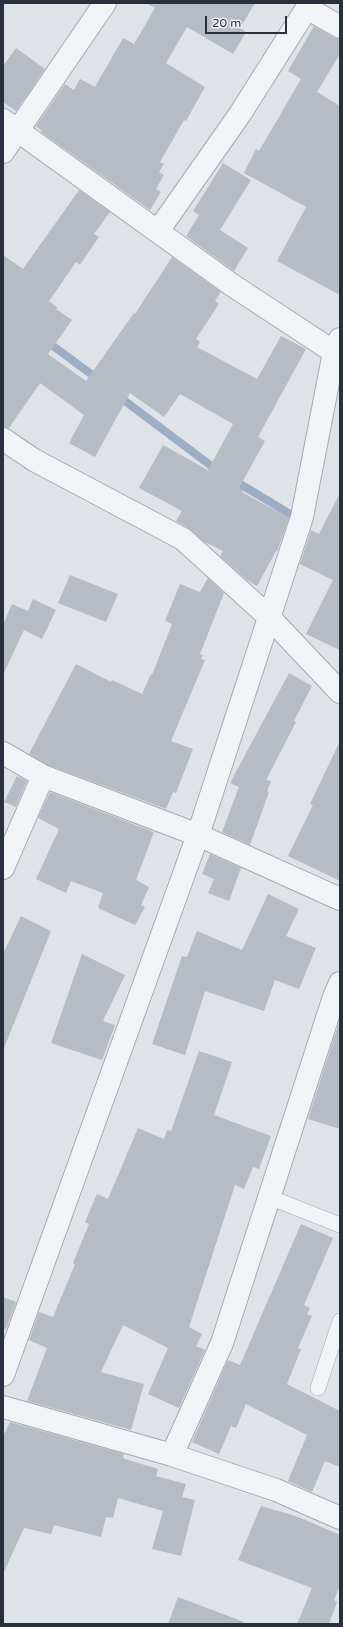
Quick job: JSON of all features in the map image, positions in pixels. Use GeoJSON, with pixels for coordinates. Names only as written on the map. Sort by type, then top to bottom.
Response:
{"type":"FeatureCollection","features":[{"type":"Feature","properties":{"kind":"street"},"geometry":{"type":"LineString","coordinates":[[3,152],[10,126],[106,3]]}},
{"type":"Feature","properties":{"kind":"street"},"geometry":{"type":"LineString","coordinates":[[158,231],[240,114],[307,8],[340,27]]}},
{"type":"Feature","properties":{"kind":"street"},"geometry":{"type":"LineString","coordinates":[[3,1375],[198,836],[302,517],[338,349],[232,285],[10,126]]}},
{"type":"Feature","properties":{"kind":"street"},"geometry":{"type":"LineString","coordinates":[[3,439],[34,460],[183,539],[337,681]]}},
{"type":"Feature","properties":{"kind":"street"},"geometry":{"type":"LineString","coordinates":[[3,753],[43,776],[198,836],[340,899]]}},
{"type":"Feature","properties":{"kind":"street"},"geometry":{"type":"LineString","coordinates":[[3,868],[43,776]]}},
{"type":"Feature","properties":{"kind":"street"},"geometry":{"type":"LineString","coordinates":[[172,1455],[222,1343],[334,997],[340,983]]}},
{"type":"Feature","properties":{"kind":"street"},"geometry":{"type":"LineString","coordinates":[[3,1407],[172,1455],[276,1490],[340,1518]]}},
{"type":"Feature","properties":{"kind":"lane"},"geometry":{"type":"LineString","coordinates":[[269,1197],[340,1225]]}},
{"type":"Feature","properties":{"kind":"lane"},"geometry":{"type":"LineString","coordinates":[[318,1388],[340,1321]]}},
{"type":"Feature","properties":{"kind":"building"},"geometry":{"type":"Polygon","coordinates":[[[146,3],[255,3],[240,28],[246,32],[233,54],[187,27],[166,63],[205,87],[186,121],[184,120],[160,162],[164,164],[159,172],[164,175],[156,189],[161,192],[150,210],[41,132],[42,131],[36,126],[65,84],[74,90],[80,79],[95,87],[123,38],[134,44],[155,8],[146,3]]]}},
{"type":"Feature","properties":{"kind":"building"},"geometry":{"type":"Polygon","coordinates":[[[314,26],[334,38],[340,39],[340,54],[317,92],[340,106],[340,295],[277,261],[306,207],[244,173],[256,149],[259,151],[301,79],[288,71],[314,26]]]}},
{"type":"Feature","properties":{"kind":"building"},"geometry":{"type":"Polygon","coordinates":[[[16,48],[45,69],[16,111],[3,102],[3,66],[16,48]]]}},
{"type":"Feature","properties":{"kind":"building"},"geometry":{"type":"Polygon","coordinates":[[[223,163],[251,180],[220,230],[248,248],[234,271],[186,236],[199,215],[193,211],[223,163]]]}},
{"type":"Feature","properties":{"kind":"building"},"geometry":{"type":"Polygon","coordinates":[[[79,190],[110,212],[94,234],[99,237],[80,265],[76,262],[49,301],[58,308],[56,309],[72,320],[48,354],[86,381],[134,313],[135,314],[172,257],[221,292],[215,301],[219,304],[196,339],[200,342],[197,347],[257,379],[281,336],[306,349],[258,437],[265,441],[239,488],[243,490],[242,492],[289,518],[277,552],[276,551],[257,586],[247,580],[220,556],[223,551],[203,541],[191,530],[176,521],[182,511],[139,488],[163,445],[208,470],[233,424],[180,394],[164,417],[130,393],[95,457],[69,443],[84,415],[40,383],[9,428],[3,427],[3,255],[23,269],[79,190]]]}},
{"type":"Feature","properties":{"kind":"building"},"geometry":{"type":"Polygon","coordinates":[[[340,493],[340,650],[306,634],[333,580],[300,564],[311,530],[319,534],[340,493]]]}},
{"type":"Feature","properties":{"kind":"building"},"geometry":{"type":"Polygon","coordinates":[[[70,575],[118,594],[106,622],[58,603],[70,575]]]}},
{"type":"Feature","properties":{"kind":"building"},"geometry":{"type":"Polygon","coordinates":[[[208,578],[224,593],[200,654],[203,655],[201,659],[205,660],[171,741],[193,749],[176,793],[173,792],[166,809],[48,765],[29,754],[76,664],[111,682],[112,680],[142,694],[151,674],[152,675],[172,624],[165,621],[180,584],[200,592],[208,578]]]}},
{"type":"Feature","properties":{"kind":"building"},"geometry":{"type":"Polygon","coordinates":[[[33,599],[56,610],[42,639],[24,630],[3,675],[3,625],[12,604],[28,611],[33,599]]]}},
{"type":"Feature","properties":{"kind":"building"},"geometry":{"type":"Polygon","coordinates":[[[289,673],[312,686],[294,721],[296,722],[266,780],[271,781],[267,791],[269,792],[250,845],[222,832],[239,787],[230,783],[289,673]]]}},
{"type":"Feature","properties":{"kind":"building"},"geometry":{"type":"Polygon","coordinates":[[[340,741],[340,881],[288,856],[313,805],[310,804],[340,741]]]}},
{"type":"Feature","properties":{"kind":"building"},"geometry":{"type":"Polygon","coordinates":[[[17,776],[27,781],[16,807],[4,802],[17,776]]]}},
{"type":"Feature","properties":{"kind":"building"},"geometry":{"type":"Polygon","coordinates":[[[50,792],[154,832],[136,880],[149,887],[141,905],[145,907],[135,925],[98,908],[103,893],[71,881],[66,893],[36,879],[59,829],[38,818],[50,792]]]}},
{"type":"Feature","properties":{"kind":"building"},"geometry":{"type":"Polygon","coordinates":[[[210,854],[241,868],[229,901],[208,893],[214,879],[202,874],[210,854]]]}},
{"type":"Feature","properties":{"kind":"building"},"geometry":{"type":"Polygon","coordinates":[[[268,894],[299,909],[286,936],[316,948],[299,989],[275,980],[264,1011],[205,991],[185,1055],[152,1044],[182,956],[187,957],[197,931],[242,950],[268,894]]]}},
{"type":"Feature","properties":{"kind":"building"},"geometry":{"type":"Polygon","coordinates":[[[21,916],[51,931],[4,1048],[3,954],[21,916]]]}},
{"type":"Feature","properties":{"kind":"building"},"geometry":{"type":"Polygon","coordinates":[[[82,954],[125,975],[103,1021],[115,1025],[102,1060],[51,1043],[82,954]]]}},
{"type":"Feature","properties":{"kind":"building"},"geometry":{"type":"Polygon","coordinates":[[[340,1019],[340,1129],[308,1119],[340,1019]]]}},
{"type":"Feature","properties":{"kind":"building"},"geometry":{"type":"Polygon","coordinates":[[[199,1051],[232,1062],[214,1115],[271,1136],[259,1169],[253,1167],[244,1189],[235,1185],[189,1327],[202,1334],[196,1346],[205,1350],[179,1408],[148,1394],[168,1348],[123,1325],[101,1372],[144,1384],[131,1430],[27,1401],[47,1348],[29,1340],[39,1312],[53,1317],[75,1264],[73,1263],[89,1224],[85,1222],[97,1194],[108,1199],[138,1128],[164,1139],[167,1130],[171,1131],[199,1051]]]}},
{"type":"Feature","properties":{"kind":"building"},"geometry":{"type":"Polygon","coordinates":[[[301,1224],[333,1238],[304,1305],[310,1308],[307,1314],[312,1316],[298,1348],[301,1349],[287,1384],[340,1411],[340,1467],[325,1461],[312,1492],[288,1481],[307,1435],[246,1404],[236,1428],[231,1426],[219,1454],[192,1442],[228,1360],[240,1365],[301,1224]]]}},
{"type":"Feature","properties":{"kind":"building"},"geometry":{"type":"Polygon","coordinates":[[[3,1297],[16,1302],[6,1329],[3,1328],[3,1297]]]}},
{"type":"Feature","properties":{"kind":"building"},"geometry":{"type":"Polygon","coordinates":[[[10,1422],[124,1454],[123,1457],[125,1459],[158,1469],[156,1476],[186,1484],[182,1497],[195,1500],[181,1556],[152,1549],[163,1511],[118,1498],[113,1518],[106,1517],[101,1537],[54,1525],[51,1534],[24,1528],[3,1574],[3,1436],[10,1422]]]}},
{"type":"Feature","properties":{"kind":"building"},"geometry":{"type":"Polygon","coordinates":[[[261,1506],[296,1516],[340,1535],[340,1585],[334,1600],[337,1602],[329,1624],[297,1624],[312,1588],[238,1560],[261,1506]]]}},
{"type":"Feature","properties":{"kind":"building"},"geometry":{"type":"Polygon","coordinates":[[[178,1597],[244,1622],[243,1624],[168,1624],[178,1597]]]}},
{"type":"Feature","properties":{"kind":"waterway"},"geometry":{"type":"LineString","coordinates":[[45,340],[99,380]]}},
{"type":"Feature","properties":{"kind":"waterway"},"geometry":{"type":"LineString","coordinates":[[117,395],[218,471]]}},
{"type":"Feature","properties":{"kind":"waterway"},"geometry":{"type":"LineString","coordinates":[[232,479],[290,514]]}}]}
